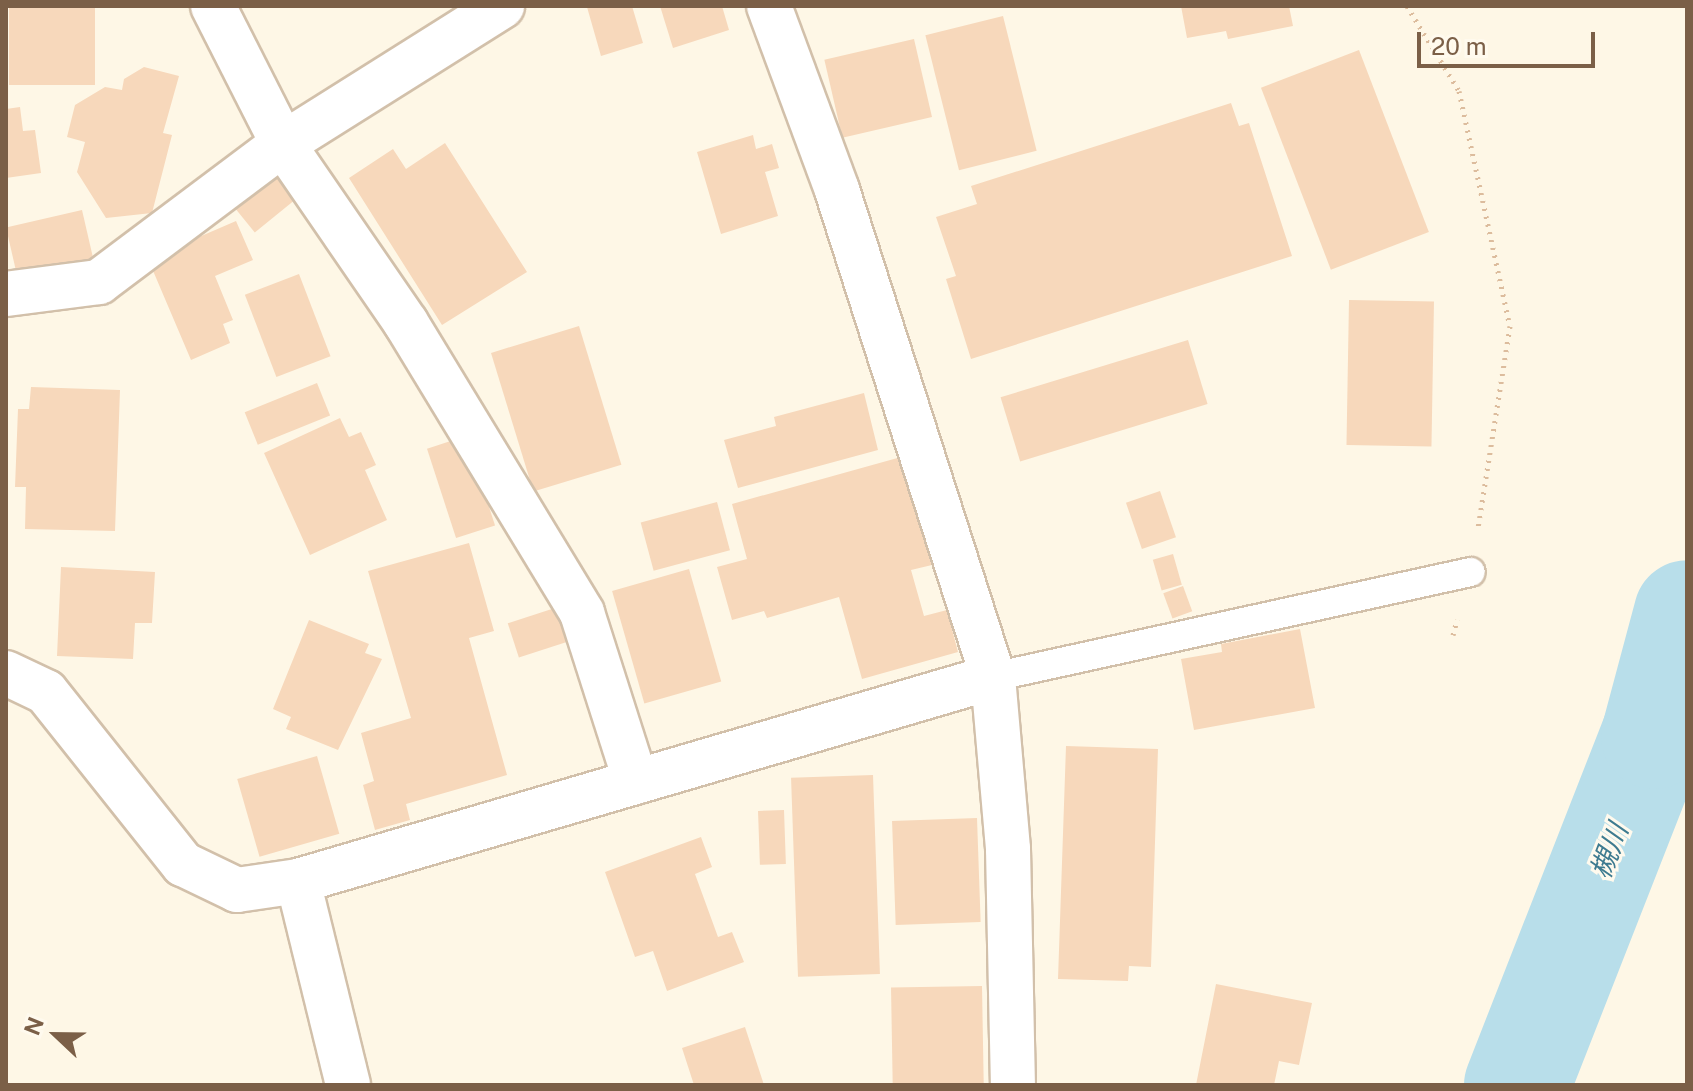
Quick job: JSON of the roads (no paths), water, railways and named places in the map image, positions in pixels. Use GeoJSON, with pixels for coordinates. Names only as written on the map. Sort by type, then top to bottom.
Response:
{"type":"FeatureCollection","features":[{"type":"Feature","properties":{"kind":"street"},"geometry":{"type":"LineString","coordinates":[[213,6],[283,144],[406,323],[582,613],[636,782]]}},
{"type":"Feature","properties":{"kind":"street"},"geometry":{"type":"LineString","coordinates":[[6,294],[99,282],[283,144],[502,6]]}},
{"type":"Feature","properties":{"kind":"street"},"geometry":{"type":"LineString","coordinates":[[769,6],[842,204],[993,677],[1008,849],[1013,1085]]}},
{"type":"Feature","properties":{"kind":"street"},"geometry":{"type":"LineString","coordinates":[[6,673],[46,692],[183,864],[237,890],[298,881],[993,677]]}},
{"type":"Feature","properties":{"kind":"street"},"geometry":{"type":"LineString","coordinates":[[298,881],[348,1085]]}},
{"type":"Feature","properties":{"kind":"lane"},"geometry":{"type":"LineString","coordinates":[[993,677],[1471,572]]}},
{"type":"Feature","properties":{"kind":"waterway","name":"槻川"},"geometry":{"type":"LineString","coordinates":[[1517,1085],[1654,736],[1687,613]]}}]}
